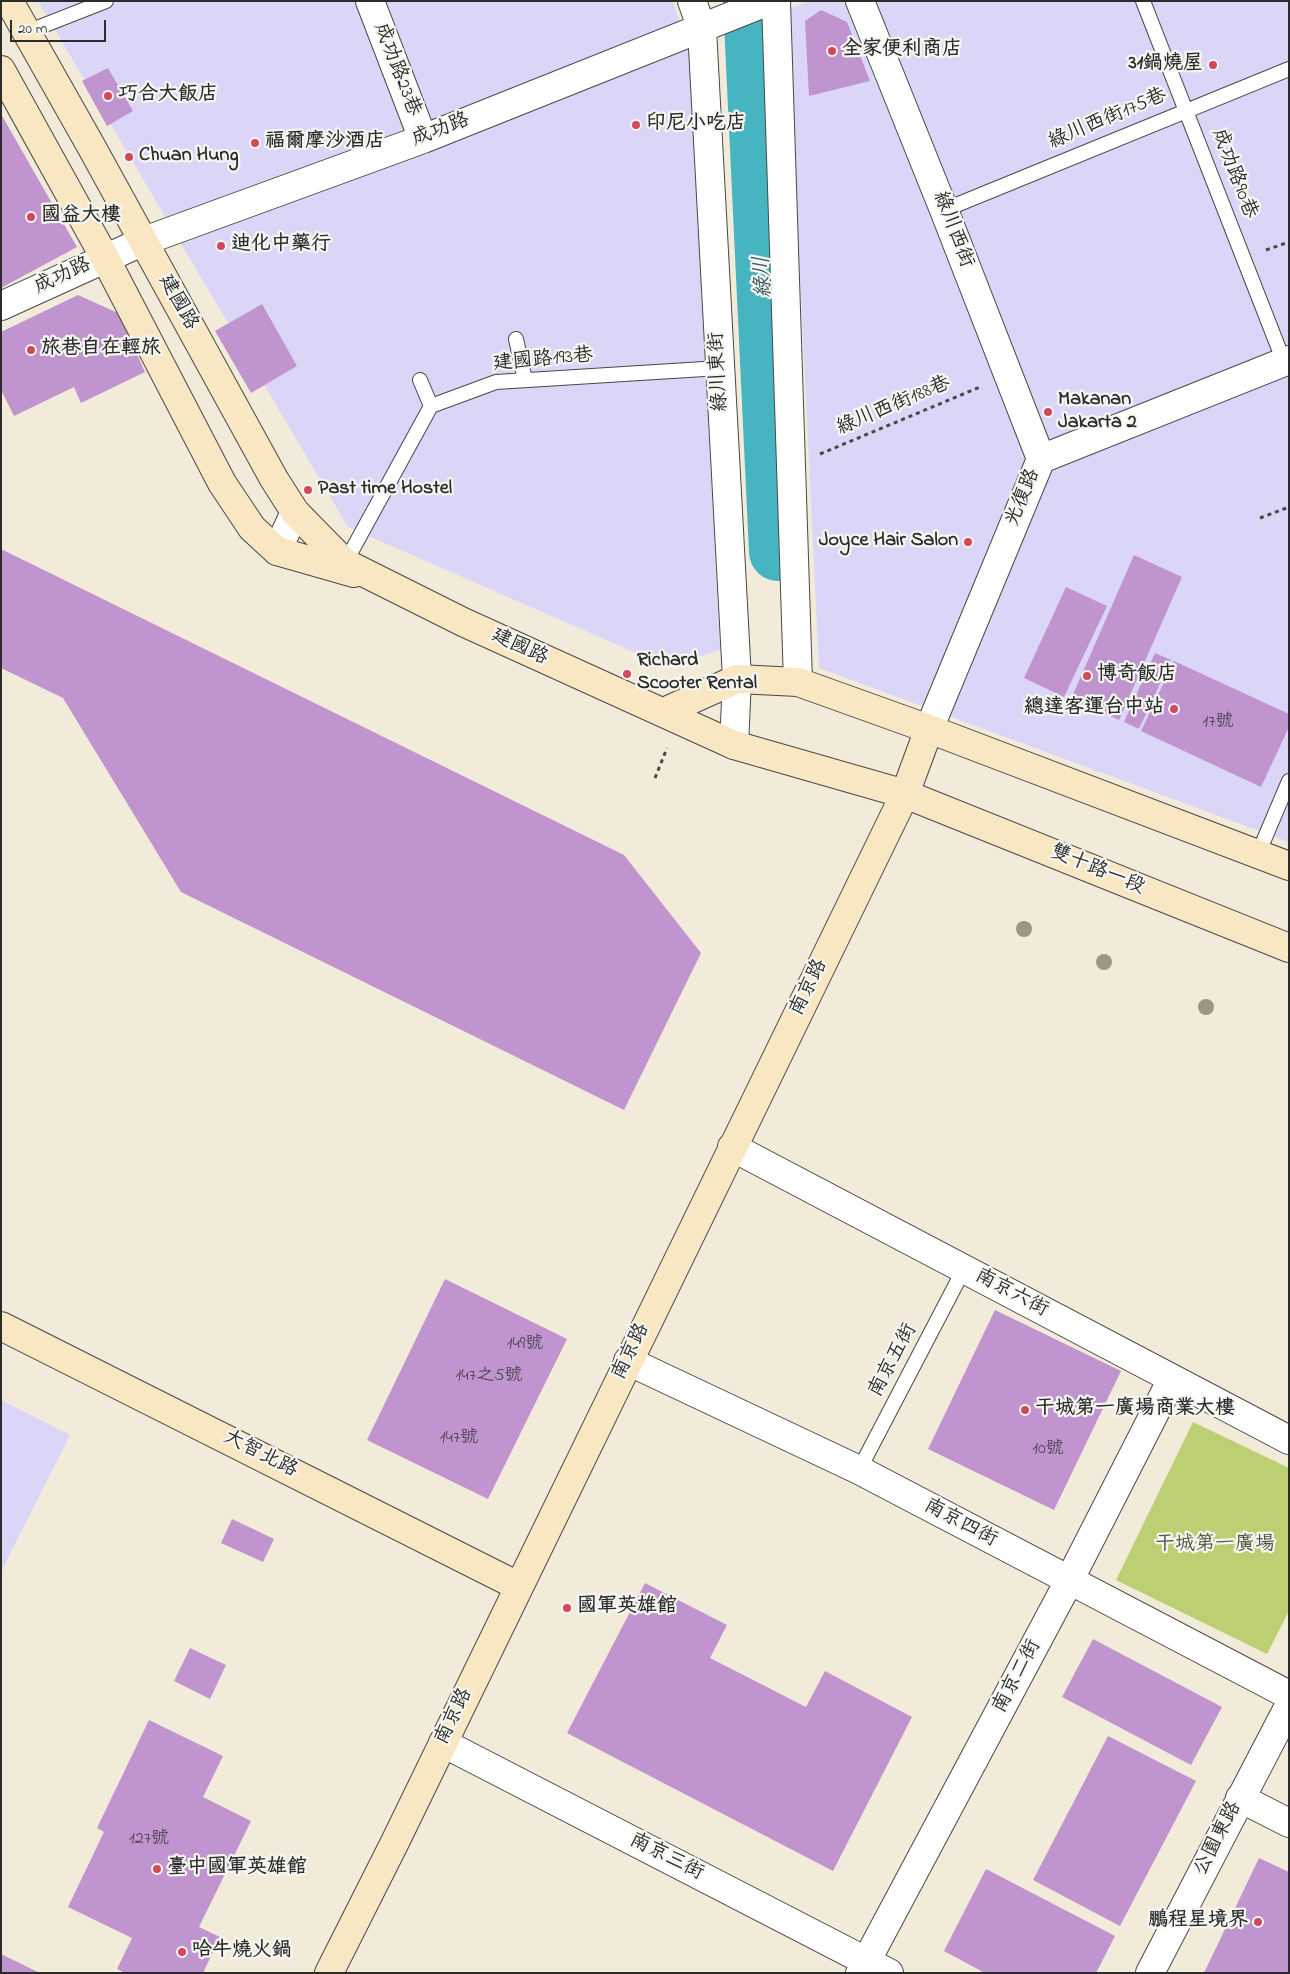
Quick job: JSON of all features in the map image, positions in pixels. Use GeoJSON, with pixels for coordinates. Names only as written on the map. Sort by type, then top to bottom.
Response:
{"type":"FeatureCollection","features":[{"type":"Feature","properties":{"kind":"main road","name":"建國路"},"geometry":{"type":"LineString","coordinates":[[9,1],[144,241],[274,479],[296,512],[345,563],[536,656],[734,745],[905,794]]}},
{"type":"Feature","properties":{"kind":"main road","name":"建國路"},"geometry":{"type":"LineString","coordinates":[[1,70],[105,258],[222,483],[252,528],[276,551],[375,579]]}},
{"type":"Feature","properties":{"kind":"main road"},"geometry":{"type":"LineString","coordinates":[[664,712],[736,679],[798,682],[929,729],[1289,866]]}},
{"type":"Feature","properties":{"kind":"main road","name":"南京路"},"geometry":{"type":"LineString","coordinates":[[328,1973],[443,1742],[905,794],[929,729]]}},
{"type":"Feature","properties":{"kind":"main road","name":"雙十路一段"},"geometry":{"type":"LineString","coordinates":[[905,794],[1289,948]]}},
{"type":"Feature","properties":{"kind":"main road","name":"大智北路"},"geometry":{"type":"LineString","coordinates":[[1,1326],[518,1586]]}},
{"type":"Feature","properties":{"kind":"street","name":"成功路23巷"},"geometry":{"type":"LineString","coordinates":[[370,1],[423,139]]}},
{"type":"Feature","properties":{"kind":"street","name":"綠川東街"},"geometry":{"type":"LineString","coordinates":[[692,1],[702,29],[736,679],[734,745]]}},
{"type":"Feature","properties":{"kind":"street","name":"成功路"},"geometry":{"type":"LineString","coordinates":[[1,306],[144,241],[423,139],[769,1]]}},
{"type":"Feature","properties":{"kind":"street"},"geometry":{"type":"LineString","coordinates":[[776,1],[798,682]]}},
{"type":"Feature","properties":{"kind":"street","name":"綠川西街"},"geometry":{"type":"LineString","coordinates":[[860,1],[1041,459]]}},
{"type":"Feature","properties":{"kind":"street","name":"光復路"},"geometry":{"type":"LineString","coordinates":[[929,729],[1041,459],[1286,361]]}},
{"type":"Feature","properties":{"kind":"street"},"geometry":{"type":"LineString","coordinates":[[276,551],[296,512]]}},
{"type":"Feature","properties":{"kind":"street","name":"南京六街"},"geometry":{"type":"LineString","coordinates":[[732,1148],[1289,1440]]}},
{"type":"Feature","properties":{"kind":"street","name":"南京四街"},"geometry":{"type":"LineString","coordinates":[[628,1361],[859,1470],[1289,1695]]}},
{"type":"Feature","properties":{"kind":"street","name":"南京二街"},"geometry":{"type":"LineString","coordinates":[[871,1969],[1172,1379]]}},
{"type":"Feature","properties":{"kind":"street","name":"公園東路"},"geometry":{"type":"LineString","coordinates":[[1150,1973],[1289,1706]]}},
{"type":"Feature","properties":{"kind":"street","name":"南京三街"},"geometry":{"type":"LineString","coordinates":[[443,1742],[871,1969]]}},
{"type":"Feature","properties":{"kind":"street"},"geometry":{"type":"LineString","coordinates":[[1240,1798],[1289,1823]]}},
{"type":"Feature","properties":{"kind":"lane"},"geometry":{"type":"LineString","coordinates":[[27,32],[106,1]]}},
{"type":"Feature","properties":{"kind":"lane","name":"成功路90巷"},"geometry":{"type":"LineString","coordinates":[[1143,1],[1286,361]]}},
{"type":"Feature","properties":{"kind":"lane","name":"綠川西街175巷"},"geometry":{"type":"LineString","coordinates":[[944,210],[1186,109],[1289,69]]}},
{"type":"Feature","properties":{"kind":"lane"},"geometry":{"type":"LineString","coordinates":[[516,339],[525,380]]}},
{"type":"Feature","properties":{"kind":"lane","name":"建國路193巷"},"geometry":{"type":"LineString","coordinates":[[431,406],[496,382],[720,368]]}},
{"type":"Feature","properties":{"kind":"lane"},"geometry":{"type":"LineString","coordinates":[[345,563],[431,406],[420,380]]}},
{"type":"Feature","properties":{"kind":"lane"},"geometry":{"type":"LineString","coordinates":[[1258,854],[1289,781]]}},
{"type":"Feature","properties":{"kind":"lane","name":"南京五街"},"geometry":{"type":"LineString","coordinates":[[859,1470],[964,1269]]}},
{"type":"Feature","properties":{"kind":"path","name":"綠川西街188巷"},"geometry":{"type":"LineString","coordinates":[[792,466],[1008,376]]}},
{"type":"Feature","properties":{"kind":"path"},"geometry":{"type":"LineString","coordinates":[[1260,518],[1289,507]]}},
{"type":"Feature","properties":{"kind":"shaded area"},"geometry":{"type":"Polygon","coordinates":[[[38,1],[672,1],[689,45],[720,650],[668,667],[348,527],[38,1]]]}},
{"type":"Feature","properties":{"kind":"shaded area"},"geometry":{"type":"Polygon","coordinates":[[[811,1],[1289,1],[1289,842],[819,668],[787,9],[811,1]]]}},
{"type":"Feature","properties":{"kind":"shaded area"},"geometry":{"type":"Polygon","coordinates":[[[1,1400],[70,1435],[1,1572],[1,1400]]]}},
{"type":"Feature","properties":{"kind":"green space","name":"干城第一廣場"},"geometry":{"type":"Polygon","coordinates":[[[1193,1422],[1289,1468],[1289,1611],[1267,1654],[1116,1580],[1193,1422]]]}},
{"type":"Feature","properties":{"kind":"building","name":"全家便利商店"},"geometry":{"type":"Polygon","coordinates":[[[821,10],[847,22],[870,81],[809,96],[805,21],[821,10]]]}},
{"type":"Feature","properties":{"kind":"building","name":"巧合大飯店"},"geometry":{"type":"Polygon","coordinates":[[[108,68],[133,111],[107,126],[82,81],[108,68]]]}},
{"type":"Feature","properties":{"kind":"building","name":"國益大樓"},"geometry":{"type":"Polygon","coordinates":[[[1,114],[77,247],[1,288],[1,114]]]}},
{"type":"Feature","properties":{"kind":"building"},"geometry":{"type":"Polygon","coordinates":[[[78,295],[118,313],[145,372],[81,403],[74,387],[14,416],[1,390],[1,332],[78,295]]]}},
{"type":"Feature","properties":{"kind":"building"},"geometry":{"type":"Polygon","coordinates":[[[262,304],[297,366],[251,393],[215,331],[262,304]]]}},
{"type":"Feature","properties":{"kind":"building"},"geometry":{"type":"Polygon","coordinates":[[[1,549],[624,855],[701,953],[624,1110],[181,892],[63,698],[1,668],[1,549]]]}},
{"type":"Feature","properties":{"kind":"building"},"geometry":{"type":"Polygon","coordinates":[[[1134,555],[1182,577],[1119,720],[1071,699],[1134,555]]]}},
{"type":"Feature","properties":{"kind":"building"},"geometry":{"type":"Polygon","coordinates":[[[1066,587],[1107,606],[1064,697],[1024,678],[1066,587]]]}},
{"type":"Feature","properties":{"kind":"building"},"geometry":{"type":"Polygon","coordinates":[[[1155,653],[1171,660],[1139,729],[1124,722],[1155,653]]]}},
{"type":"Feature","properties":{"kind":"building"},"geometry":{"type":"Polygon","coordinates":[[[1174,661],[1289,714],[1289,727],[1261,787],[1141,731],[1174,661]]]}},
{"type":"Feature","properties":{"kind":"building"},"geometry":{"type":"Polygon","coordinates":[[[445,1279],[567,1339],[488,1499],[367,1440],[445,1279]]]}},
{"type":"Feature","properties":{"kind":"building","name":"干城第一廣場商業大樓"},"geometry":{"type":"Polygon","coordinates":[[[995,1310],[1121,1371],[1054,1510],[928,1449],[995,1310]]]}},
{"type":"Feature","properties":{"kind":"building"},"geometry":{"type":"Polygon","coordinates":[[[232,1519],[274,1539],[263,1562],[221,1543],[232,1519]]]}},
{"type":"Feature","properties":{"kind":"building"},"geometry":{"type":"Polygon","coordinates":[[[645,1583],[727,1625],[710,1658],[806,1707],[825,1671],[912,1717],[833,1871],[567,1733],[645,1583]]]}},
{"type":"Feature","properties":{"kind":"building"},"geometry":{"type":"Polygon","coordinates":[[[1093,1639],[1222,1707],[1191,1765],[1062,1697],[1093,1639]]]}},
{"type":"Feature","properties":{"kind":"building"},"geometry":{"type":"Polygon","coordinates":[[[190,1648],[226,1665],[210,1699],[174,1681],[190,1648]]]}},
{"type":"Feature","properties":{"kind":"building","name":"臺中國軍英雄館"},"geometry":{"type":"Polygon","coordinates":[[[149,1720],[223,1756],[203,1797],[251,1821],[199,1927],[220,1937],[203,1973],[125,1973],[117,1969],[132,1938],[68,1907],[104,1832],[97,1828],[149,1720]]]}},
{"type":"Feature","properties":{"kind":"building"},"geometry":{"type":"Polygon","coordinates":[[[1108,1736],[1196,1781],[1120,1926],[1033,1880],[1108,1736]]]}},
{"type":"Feature","properties":{"kind":"building","name":"鵬程星境界"},"geometry":{"type":"Polygon","coordinates":[[[1259,1858],[1289,1872],[1289,1973],[1204,1973],[1259,1858]]]}},
{"type":"Feature","properties":{"kind":"building"},"geometry":{"type":"Polygon","coordinates":[[[986,1869],[1115,1936],[1096,1973],[985,1973],[944,1951],[986,1869]]]}},
{"type":"Feature","properties":{"kind":"building"},"geometry":{"type":"Polygon","coordinates":[[[1,1954],[40,1973],[1,1973],[1,1954]]]}},
{"type":"Feature","properties":{"kind":"waterway","name":"綠川"},"geometry":{"type":"LineString","coordinates":[[752,1],[778,552]]}},
{"type":"Feature","properties":{"kind":"place","name":"全家便利商店"},"geometry":{"type":"Point","coordinates":[832,51]}},
{"type":"Feature","properties":{"kind":"place","name":"31鍋燒屋"},"geometry":{"type":"Point","coordinates":[1213,65]}},
{"type":"Feature","properties":{"kind":"place","name":"巧合大飯店"},"geometry":{"type":"Point","coordinates":[108,96]}},
{"type":"Feature","properties":{"kind":"place","name":"印尼小吃店"},"geometry":{"type":"Point","coordinates":[636,125]}},
{"type":"Feature","properties":{"kind":"place","name":"福爾摩沙酒店"},"geometry":{"type":"Point","coordinates":[255,143]}},
{"type":"Feature","properties":{"kind":"place","name":"Chuan Hung"},"geometry":{"type":"Point","coordinates":[129,157]}},
{"type":"Feature","properties":{"kind":"place","name":"國益大樓"},"geometry":{"type":"Point","coordinates":[31,217]}},
{"type":"Feature","properties":{"kind":"place","name":"迪化中藥行"},"geometry":{"type":"Point","coordinates":[221,246]}},
{"type":"Feature","properties":{"kind":"place","name":"旅巷自在輕旅"},"geometry":{"type":"Point","coordinates":[31,350]}},
{"type":"Feature","properties":{"kind":"place","name":"Makanan Jakarta 2"},"geometry":{"type":"Point","coordinates":[1048,412]}},
{"type":"Feature","properties":{"kind":"place","name":"Past time Hostel"},"geometry":{"type":"Point","coordinates":[308,490]}},
{"type":"Feature","properties":{"kind":"place","name":"Joyce Hair Salon"},"geometry":{"type":"Point","coordinates":[968,542]}},
{"type":"Feature","properties":{"kind":"place","name":"Richard Scooter Rental"},"geometry":{"type":"Point","coordinates":[627,674]}},
{"type":"Feature","properties":{"kind":"place","name":"博奇飯店"},"geometry":{"type":"Point","coordinates":[1087,676]}},
{"type":"Feature","properties":{"kind":"place","name":"總達客運台中站"},"geometry":{"type":"Point","coordinates":[1174,709]}},
{"type":"Feature","properties":{"kind":"place","name":"干城第一廣場商業大樓"},"geometry":{"type":"Point","coordinates":[1025,1410]}},
{"type":"Feature","properties":{"kind":"place","name":"國軍英雄館"},"geometry":{"type":"Point","coordinates":[567,1608]}},
{"type":"Feature","properties":{"kind":"place","name":"臺中國軍英雄館"},"geometry":{"type":"Point","coordinates":[157,1869]}},
{"type":"Feature","properties":{"kind":"place","name":"鵬程星境界"},"geometry":{"type":"Point","coordinates":[1258,1922]}},
{"type":"Feature","properties":{"kind":"place","name":"哈牛燒火鍋"},"geometry":{"type":"Point","coordinates":[182,1952]}}]}
